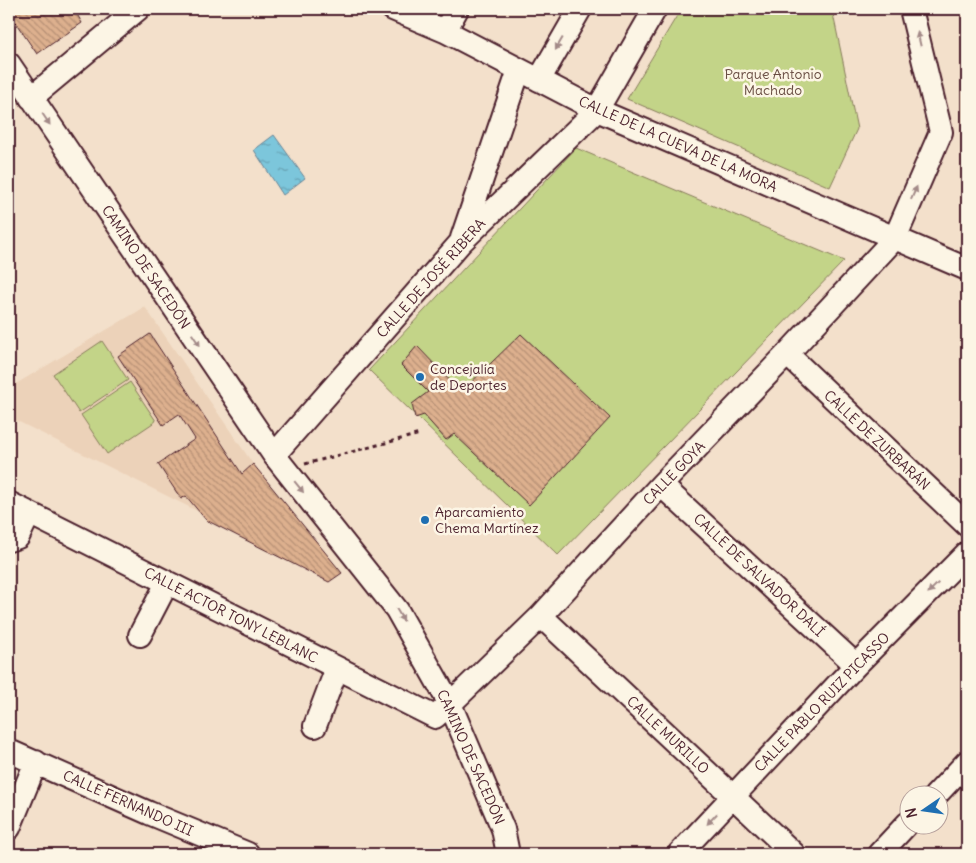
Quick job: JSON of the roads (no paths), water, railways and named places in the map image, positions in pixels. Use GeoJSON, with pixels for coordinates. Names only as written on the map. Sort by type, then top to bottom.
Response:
{"type":"FeatureCollection","features":[{"type":"Feature","properties":{"kind":"street"},"geometry":{"type":"LineString","coordinates":[[31,98],[138,9]]}},
{"type":"Feature","properties":{"kind":"street","name":"CALLE DE LA CUEVA DE LA MORA"},"geometry":{"type":"LineString","coordinates":[[393,9],[445,31],[597,110],[967,269]]}},
{"type":"Feature","properties":{"kind":"street"},"geometry":{"type":"LineString","coordinates":[[445,31],[457,9]]}},
{"type":"Feature","properties":{"kind":"street"},"geometry":{"type":"LineString","coordinates":[[538,80],[580,9]]}},
{"type":"Feature","properties":{"kind":"street","name":"CALLE DE JOSÉ RIBERA"},"geometry":{"type":"LineString","coordinates":[[279,462],[461,242],[597,110],[655,9]]}},
{"type":"Feature","properties":{"kind":"street","name":"CALLE GOYA"},"geometry":{"type":"LineString","coordinates":[[450,704],[541,616],[895,238],[941,132],[912,9]]}},
{"type":"Feature","properties":{"kind":"street","name":"CAMINO DE SACEDÓN"},"geometry":{"type":"LineString","coordinates":[[9,64],[279,462],[397,610],[450,704],[503,829],[508,854]]}},
{"type":"Feature","properties":{"kind":"street"},"geometry":{"type":"LineString","coordinates":[[461,242],[519,70]]}},
{"type":"Feature","properties":{"kind":"street","name":"CALLE DE ZURBARÁN"},"geometry":{"type":"LineString","coordinates":[[788,354],[967,525]]}},
{"type":"Feature","properties":{"kind":"street","name":"CALLE DE SALVADOR DALÍ"},"geometry":{"type":"LineString","coordinates":[[662,485],[856,665]]}},
{"type":"Feature","properties":{"kind":"street","name":"CALLE ACTOR TONY LEBLANC"},"geometry":{"type":"LineString","coordinates":[[9,504],[435,717],[450,704]]}},
{"type":"Feature","properties":{"kind":"street"},"geometry":{"type":"LineString","coordinates":[[9,540],[18,537],[30,514]]}},
{"type":"Feature","properties":{"kind":"street","name":"CALLE PABLO RUIZ PICASSO"},"geometry":{"type":"LineString","coordinates":[[679,854],[856,665],[967,553]]}},
{"type":"Feature","properties":{"kind":"street"},"geometry":{"type":"LineString","coordinates":[[140,635],[167,583]]}},
{"type":"Feature","properties":{"kind":"street","name":"CALLE MURILLO"},"geometry":{"type":"LineString","coordinates":[[541,616],[794,854]]}},
{"type":"Feature","properties":{"kind":"street"},"geometry":{"type":"LineString","coordinates":[[315,726],[337,668]]}},
{"type":"Feature","properties":{"kind":"street","name":"CALLE FERNANDO III"},"geometry":{"type":"LineString","coordinates":[[9,751],[247,854]]}},
{"type":"Feature","properties":{"kind":"street"},"geometry":{"type":"LineString","coordinates":[[9,828],[36,762]]}},
{"type":"Feature","properties":{"kind":"street"},"geometry":{"type":"LineString","coordinates":[[944,786],[967,762]]}},
{"type":"Feature","properties":{"kind":"street"},"geometry":{"type":"LineString","coordinates":[[879,854],[898,834]]}},
{"type":"Feature","properties":{"kind":"water"},"geometry":{"type":"Polygon","coordinates":[[[274,135],[305,178],[283,195],[254,150],[274,135]]]}},
{"type":"Feature","properties":{"kind":"place","name":"Concejalía de Deportes"},"geometry":{"type":"Point","coordinates":[420,377]}},
{"type":"Feature","properties":{"kind":"place","name":"Aparcamiento Chema Martínez"},"geometry":{"type":"Point","coordinates":[425,520]}},
{"type":"Feature","properties":{"kind":"park label","name":"Parque Antonio Machado"},"geometry":{"type":"Point","coordinates":[773,82]}}]}
